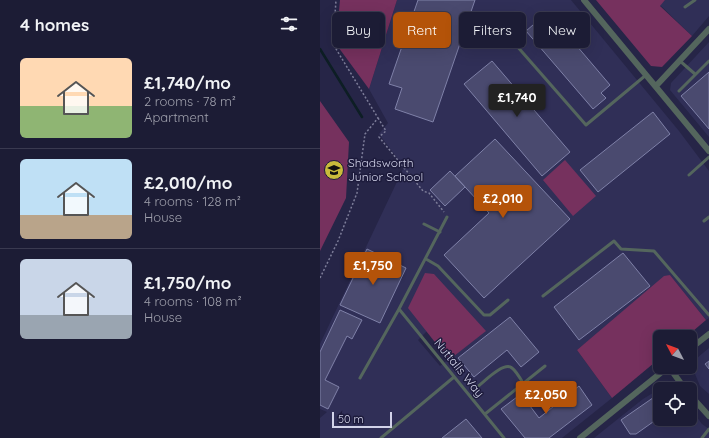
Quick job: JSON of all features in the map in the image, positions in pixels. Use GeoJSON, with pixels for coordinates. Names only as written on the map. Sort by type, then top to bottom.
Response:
{"type":"FeatureCollection","features":[{"type":"Feature","properties":{"kind":"street"},"geometry":{"type":"LineString","coordinates":[[584,0],[709,151]]}},
{"type":"Feature","properties":{"kind":"street"},"geometry":{"type":"LineString","coordinates":[[656,86],[709,29]]}},
{"type":"Feature","properties":{"kind":"street"},"geometry":{"type":"LineString","coordinates":[[697,343],[709,334]]}},
{"type":"Feature","properties":{"kind":"street"},"geometry":{"type":"LineString","coordinates":[[580,438],[659,374]]}},
{"type":"Feature","properties":{"kind":"street"},"geometry":{"type":"LineString","coordinates":[[673,374],[680,382]]}},
{"type":"Feature","properties":{"kind":"street"},"geometry":{"type":"LineString","coordinates":[[697,403],[709,416]]}},
{"type":"Feature","properties":{"kind":"lane"},"geometry":{"type":"LineString","coordinates":[[685,7],[695,0]]}},
{"type":"Feature","properties":{"kind":"lane"},"geometry":{"type":"LineString","coordinates":[[519,48],[586,125],[646,75]]}},
{"type":"Feature","properties":{"kind":"lane"},"geometry":{"type":"LineString","coordinates":[[680,61],[695,74]]}},
{"type":"Feature","properties":{"kind":"lane"},"geometry":{"type":"LineString","coordinates":[[679,91],[709,61]]}},
{"type":"Feature","properties":{"kind":"lane"},"geometry":{"type":"LineString","coordinates":[[689,175],[709,157]]}},
{"type":"Feature","properties":{"kind":"lane"},"geometry":{"type":"LineString","coordinates":[[360,378],[399,309],[447,217]]}},
{"type":"Feature","properties":{"kind":"lane"},"geometry":{"type":"LineString","coordinates":[[704,221],[709,217]]}},
{"type":"Feature","properties":{"kind":"lane"},"geometry":{"type":"LineString","coordinates":[[424,224],[440,232]]}},
{"type":"Feature","properties":{"kind":"lane"},"geometry":{"type":"LineString","coordinates":[[544,296],[614,241],[621,249],[654,251],[709,314]]}},
{"type":"Feature","properties":{"kind":"lane"},"geometry":{"type":"LineString","coordinates":[[426,259],[438,266],[484,315],[490,315],[508,300]]}},
{"type":"Feature","properties":{"kind":"lane","name":"Nuttalls Way"},"geometry":{"type":"LineString","coordinates":[[399,309],[504,438]]}},
{"type":"Feature","properties":{"kind":"lane"},"geometry":{"type":"LineString","coordinates":[[477,387],[502,367],[507,366],[511,367],[523,383]]}},
{"type":"Feature","properties":{"kind":"lane"},"geometry":{"type":"LineString","coordinates":[[485,414],[545,366]]}},
{"type":"Feature","properties":{"kind":"lane"},"geometry":{"type":"LineString","coordinates":[[380,438],[454,377]]}},
{"type":"Feature","properties":{"kind":"lane"},"geometry":{"type":"LineString","coordinates":[[702,438],[709,428]]}},
{"type":"Feature","properties":{"kind":"path"},"geometry":{"type":"LineString","coordinates":[[336,0],[334,44],[386,131],[380,137],[423,191],[429,193],[441,206],[447,217]]}},
{"type":"Feature","properties":{"kind":"path"},"geometry":{"type":"LineString","coordinates":[[320,278],[338,241],[357,193],[365,134],[378,118]]}},
{"type":"Feature","properties":{"kind":"shaded area"},"geometry":{"type":"Polygon","coordinates":[[[340,0],[397,0],[385,38],[385,12],[339,12],[340,0]]]}},
{"type":"Feature","properties":{"kind":"shaded area"},"geometry":{"type":"Polygon","coordinates":[[[397,0],[571,0],[581,12],[534,12],[534,48],[590,48],[590,23],[679,131],[709,171],[709,318],[706,320],[670,275],[577,350],[612,398],[562,438],[320,438],[320,418],[327,412],[320,409],[320,344],[404,167],[379,134],[388,123],[369,89],[382,48],[385,48],[385,38],[393,13],[393,48],[451,48],[451,12],[393,12],[397,0]],[[427,331],[418,340],[440,366],[485,331],[427,331]]]}},
{"type":"Feature","properties":{"kind":"shaded area"},"geometry":{"type":"Polygon","coordinates":[[[596,0],[665,0],[660,6],[692,36],[662,67],[651,66],[596,0]]]}},
{"type":"Feature","properties":{"kind":"shaded area"},"geometry":{"type":"Polygon","coordinates":[[[665,0],[709,0],[709,16],[692,36],[660,5],[665,0]]]}},
{"type":"Feature","properties":{"kind":"shaded area"},"geometry":{"type":"Polygon","coordinates":[[[709,42],[709,137],[670,90],[671,83],[709,42]]]}},
{"type":"Feature","properties":{"kind":"shaded area"},"geometry":{"type":"Polygon","coordinates":[[[339,48],[382,48],[369,89],[339,48]]]}},
{"type":"Feature","properties":{"kind":"shaded area","name":"Shadsworth Junior School"},"geometry":{"type":"Polygon","coordinates":[[[320,101],[349,142],[346,198],[320,251],[320,101]]]}},
{"type":"Feature","properties":{"kind":"shaded area"},"geometry":{"type":"Polygon","coordinates":[[[565,160],[596,196],[573,216],[543,180],[565,160]]]}},
{"type":"Feature","properties":{"kind":"shaded area"},"geometry":{"type":"Polygon","coordinates":[[[425,273],[434,274],[486,331],[449,360],[408,308],[425,273]]]}},
{"type":"Feature","properties":{"kind":"shaded area"},"geometry":{"type":"Polygon","coordinates":[[[670,275],[706,320],[694,330],[653,330],[653,364],[612,398],[577,350],[664,276],[670,275]]]}},
{"type":"Feature","properties":{"kind":"shaded area"},"geometry":{"type":"Polygon","coordinates":[[[709,348],[709,394],[700,386],[695,374],[697,374],[697,358],[709,348]]]}},
{"type":"Feature","properties":{"kind":"shaded area"},"geometry":{"type":"Polygon","coordinates":[[[653,393],[653,426],[697,426],[697,417],[702,424],[709,429],[709,438],[594,438],[643,399],[653,393]]]}},
{"type":"Feature","properties":{"kind":"building"},"geometry":{"type":"Polygon","coordinates":[[[418,0],[475,0],[471,12],[459,12],[459,46],[433,122],[395,109],[402,88],[389,84],[401,48],[451,48],[451,12],[414,12],[418,0]]]}},
{"type":"Feature","properties":{"kind":"building"},"geometry":{"type":"Polygon","coordinates":[[[534,24],[534,40],[526,31],[534,24]]]}},
{"type":"Feature","properties":{"kind":"building"},"geometry":{"type":"Polygon","coordinates":[[[541,48],[579,48],[610,85],[601,93],[606,98],[593,109],[541,48]]]}},
{"type":"Feature","properties":{"kind":"building"},"geometry":{"type":"Polygon","coordinates":[[[492,61],[570,152],[542,176],[464,84],[492,61]]]}},
{"type":"Feature","properties":{"kind":"building"},"geometry":{"type":"Polygon","coordinates":[[[709,72],[709,129],[681,96],[709,72]]]}},
{"type":"Feature","properties":{"kind":"building"},"geometry":{"type":"Polygon","coordinates":[[[653,112],[670,134],[598,192],[580,170],[653,112]]]}},
{"type":"Feature","properties":{"kind":"building"},"geometry":{"type":"Polygon","coordinates":[[[495,139],[570,219],[484,298],[444,255],[489,213],[455,176],[495,139]]]}},
{"type":"Feature","properties":{"kind":"building"},"geometry":{"type":"Polygon","coordinates":[[[450,171],[465,187],[445,206],[430,190],[450,171]]]}},
{"type":"Feature","properties":{"kind":"building"},"geometry":{"type":"Polygon","coordinates":[[[367,249],[406,268],[380,323],[340,305],[367,249]]]}},
{"type":"Feature","properties":{"kind":"building"},"geometry":{"type":"Polygon","coordinates":[[[623,253],[650,286],[579,340],[554,307],[623,253]]]}},
{"type":"Feature","properties":{"kind":"building"},"geometry":{"type":"Polygon","coordinates":[[[340,310],[362,320],[352,339],[347,336],[325,380],[339,387],[328,409],[320,405],[320,352],[340,310]]]}},
{"type":"Feature","properties":{"kind":"building"},"geometry":{"type":"Polygon","coordinates":[[[510,317],[539,352],[521,367],[507,350],[474,377],[458,358],[510,317]]]}},
{"type":"Feature","properties":{"kind":"building"},"geometry":{"type":"Polygon","coordinates":[[[709,361],[709,369],[705,364],[709,361]]]}},
{"type":"Feature","properties":{"kind":"building"},"geometry":{"type":"Polygon","coordinates":[[[579,386],[592,405],[549,438],[525,438],[501,409],[521,394],[539,418],[579,386]]]}},
{"type":"Feature","properties":{"kind":"building"},"geometry":{"type":"Polygon","coordinates":[[[653,398],[653,422],[636,434],[630,434],[621,420],[653,398]]]}},
{"type":"Feature","properties":{"kind":"building"},"geometry":{"type":"Polygon","coordinates":[[[466,419],[482,438],[442,438],[466,419]]]}},
{"type":"Feature","properties":{"kind":"waterway"},"geometry":{"type":"LineString","coordinates":[[320,49],[362,117]]}},
{"type":"Feature","properties":{"kind":"place","name":"Shadsworth Junior School"},"geometry":{"type":"Point","coordinates":[334,170]}}]}
